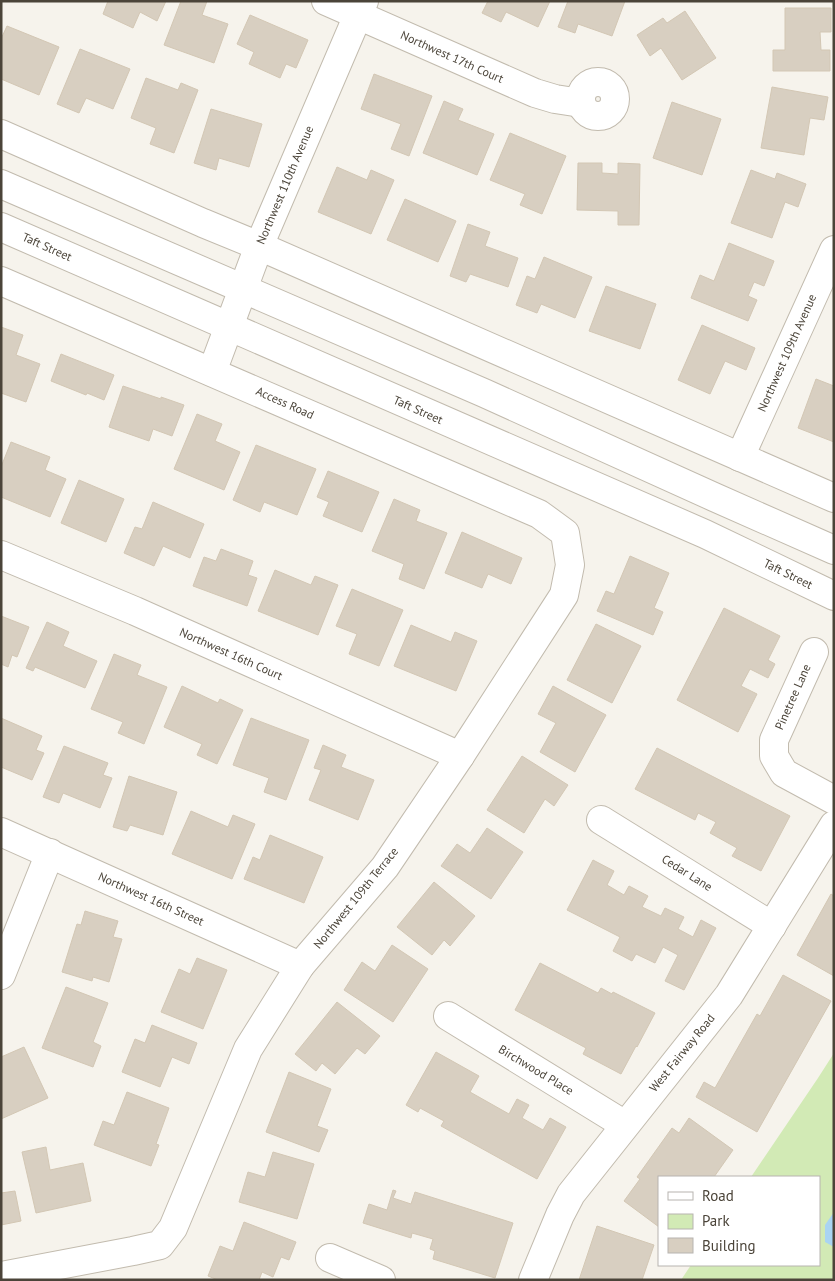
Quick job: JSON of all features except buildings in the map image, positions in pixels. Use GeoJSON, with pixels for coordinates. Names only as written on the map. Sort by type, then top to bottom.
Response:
{"type":"FeatureCollection","features":[{"type":"Feature","properties":{"kind":"street","name":"Northwest 17th Court"},"geometry":{"type":"LineString","coordinates":[[326,1],[361,8],[535,93],[555,99],[581,103]]}},
{"type":"Feature","properties":{"kind":"street","name":"Northwest 110th Avenue"},"geometry":{"type":"LineString","coordinates":[[212,372],[259,246],[361,8]]}},
{"type":"Feature","properties":{"kind":"street"},"geometry":{"type":"LineString","coordinates":[[1,134],[194,220],[259,246],[834,498]]}},
{"type":"Feature","properties":{"kind":"street"},"geometry":{"type":"LineString","coordinates":[[1,184],[484,393],[834,550]]}},
{"type":"Feature","properties":{"kind":"street","name":"Taft Street"},"geometry":{"type":"LineString","coordinates":[[1,227],[705,534],[834,596]]}},
{"type":"Feature","properties":{"kind":"street","name":"Northwest 109th Avenue"},"geometry":{"type":"LineString","coordinates":[[740,457],[834,250]]}},
{"type":"Feature","properties":{"kind":"street","name":"Access Road"},"geometry":{"type":"LineString","coordinates":[[1,281],[539,514],[565,533]]}},
{"type":"Feature","properties":{"kind":"street","name":"Northwest 109th Terrace"},"geometry":{"type":"LineString","coordinates":[[1,1276],[160,1245],[173,1228],[248,1049],[300,966],[385,867],[460,756],[564,595],[570,565],[565,533]]}},
{"type":"Feature","properties":{"kind":"street","name":"Northwest 16th Court"},"geometry":{"type":"LineString","coordinates":[[1,555],[135,611],[460,756]]}},
{"type":"Feature","properties":{"kind":"street","name":"Pinetree Lane"},"geometry":{"type":"LineString","coordinates":[[814,652],[774,740],[774,756],[784,773],[834,800]]}},
{"type":"Feature","properties":{"kind":"street","name":"Cedar Lane"},"geometry":{"type":"LineString","coordinates":[[602,820],[772,926]]}},
{"type":"Feature","properties":{"kind":"street","name":"West Fairway Road"},"geometry":{"type":"LineString","coordinates":[[534,1280],[553,1231],[571,1194],[728,994],[834,825]]}},
{"type":"Feature","properties":{"kind":"street","name":"Northwest 16th Street"},"geometry":{"type":"LineString","coordinates":[[1,832],[300,966]]}},
{"type":"Feature","properties":{"kind":"street"},"geometry":{"type":"LineString","coordinates":[[1,975],[50,853]]}},
{"type":"Feature","properties":{"kind":"street","name":"Birchwood Place"},"geometry":{"type":"LineString","coordinates":[[448,1016],[625,1125]]}},
{"type":"Feature","properties":{"kind":"street"},"geometry":{"type":"LineString","coordinates":[[330,1258],[382,1280]]}},
{"type":"Feature","properties":{"kind":"green space"},"geometry":{"type":"Polygon","coordinates":[[[834,1053],[834,1280],[681,1280],[690,1266],[820,1266],[820,1176],[752,1176],[834,1053]]]}},
{"type":"Feature","properties":{"kind":"water"},"geometry":{"type":"Polygon","coordinates":[[[834,1212],[834,1247],[825,1242],[825,1225],[834,1212]]]}}]}
